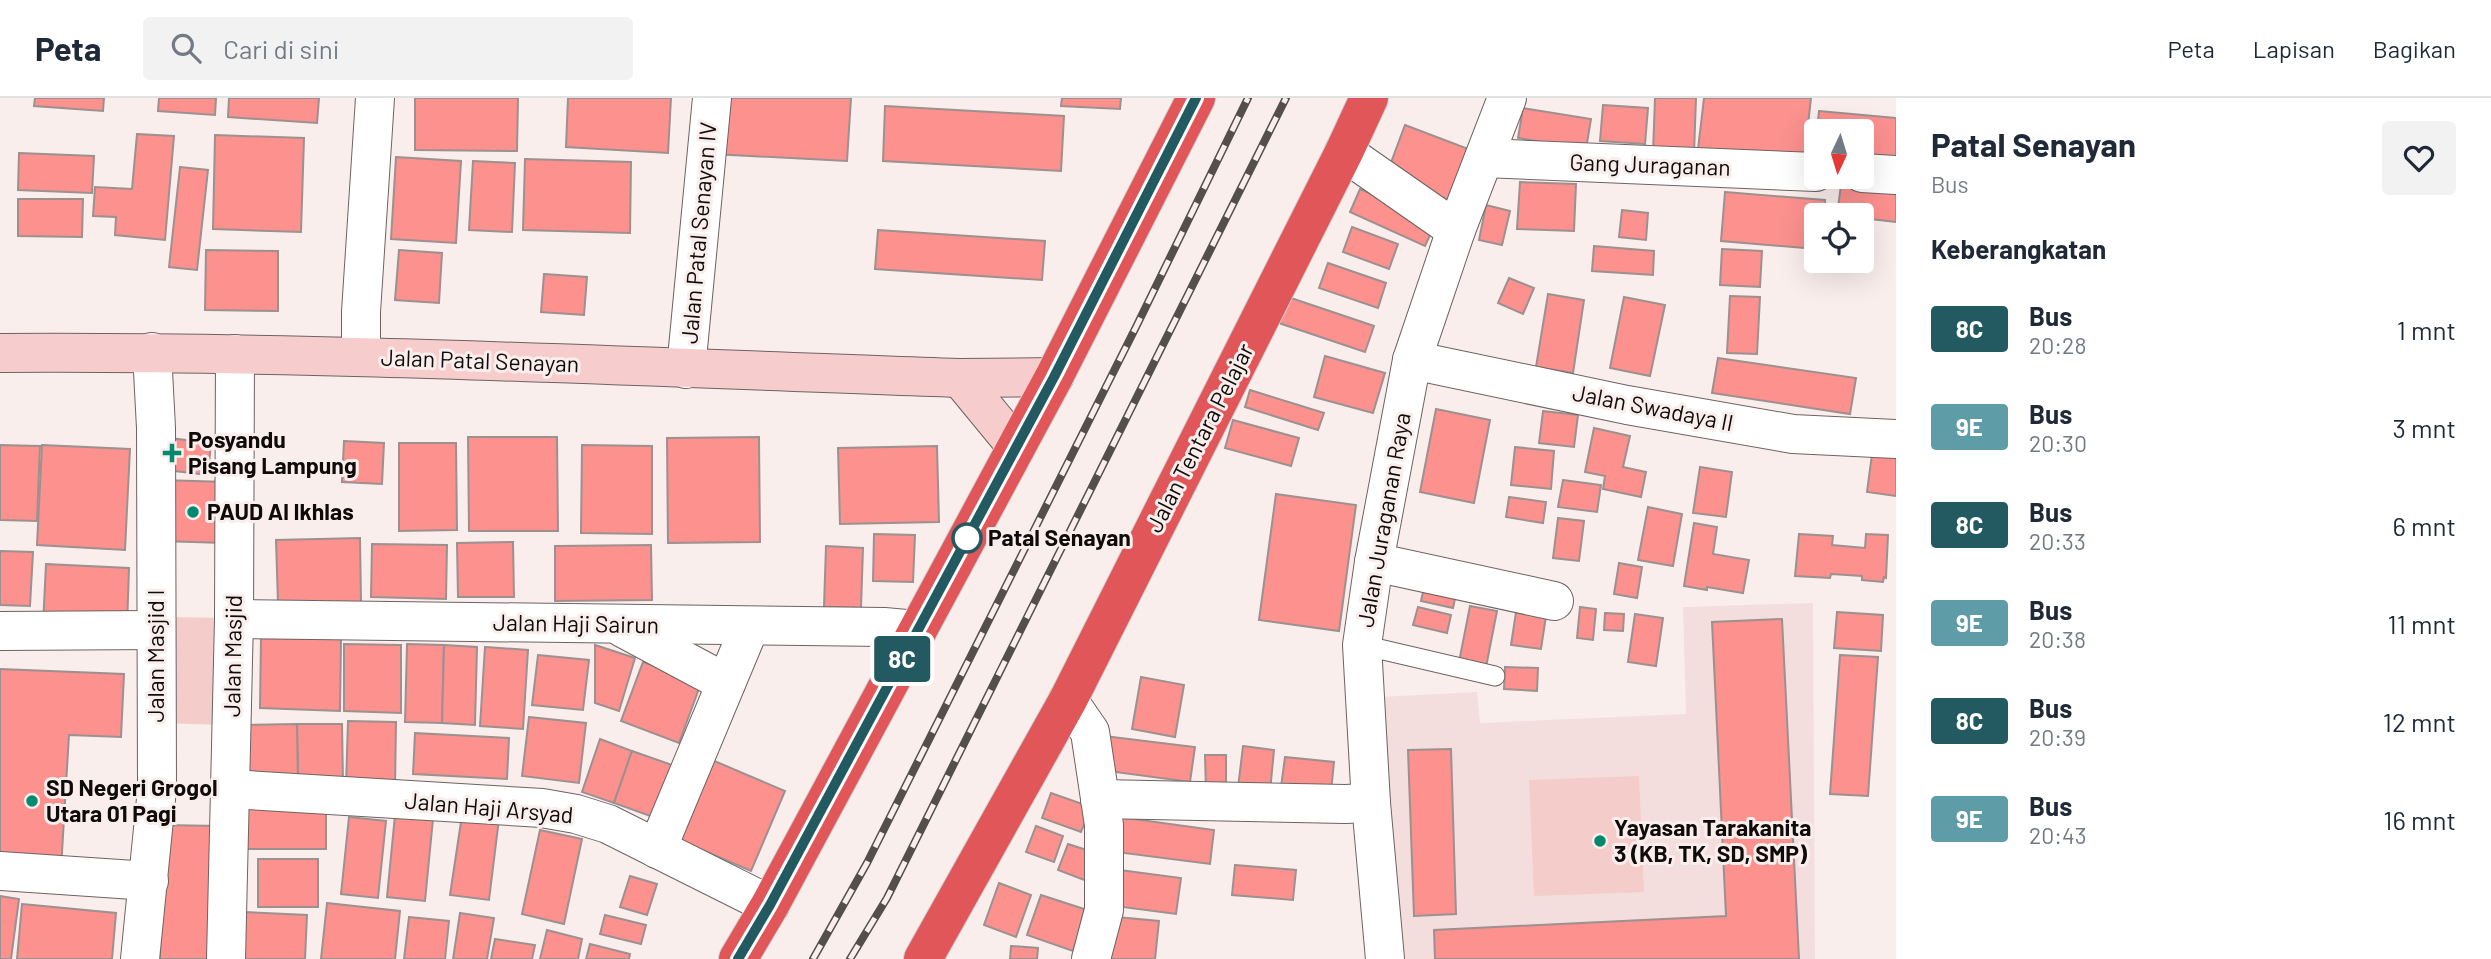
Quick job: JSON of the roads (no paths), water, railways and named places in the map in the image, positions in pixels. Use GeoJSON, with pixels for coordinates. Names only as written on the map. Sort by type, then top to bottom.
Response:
{"type":"FeatureCollection","features":[{"type":"Feature","properties":{"kind":"highway"},"geometry":{"type":"LineString","coordinates":[[738,959],[770,905],[1054,377],[1196,98]]}},
{"type":"Feature","properties":{"kind":"highway","name":"Jalan Tentara Pelajar"},"geometry":{"type":"LineString","coordinates":[[923,959],[1068,700],[1369,98]]}},
{"type":"Feature","properties":{"kind":"street"},"geometry":{"type":"LineString","coordinates":[[361,356],[361,312],[375,98]]}},
{"type":"Feature","properties":{"kind":"street","name":"Jalan Patal Senayan IV"},"geometry":{"type":"LineString","coordinates":[[686,369],[712,98]]}},
{"type":"Feature","properties":{"kind":"street","name":"Jalan Juraganan Raya"},"geometry":{"type":"LineString","coordinates":[[1385,959],[1371,803],[1362,645],[1374,562],[1412,360],[1507,98]]}},
{"type":"Feature","properties":{"kind":"street"},"geometry":{"type":"LineString","coordinates":[[1344,152],[1457,230]]}},
{"type":"Feature","properties":{"kind":"street","name":"Gang Juraganan"},"geometry":{"type":"LineString","coordinates":[[1485,158],[1804,171]]}},
{"type":"Feature","properties":{"kind":"street"},"geometry":{"type":"LineString","coordinates":[[1874,174],[1896,175]]}},
{"type":"Feature","properties":{"kind":"street","name":"Jalan Patal Senayan"},"geometry":{"type":"LineString","coordinates":[[0,353],[152,352],[361,356],[960,378],[1054,377]]}},
{"type":"Feature","properties":{"kind":"street","name":"Jalan Masjid I"},"geometry":{"type":"LineString","coordinates":[[140,959],[157,789],[156,428],[152,352]]}},
{"type":"Feature","properties":{"kind":"street","name":"Jalan Masjid"},"geometry":{"type":"LineString","coordinates":[[226,959],[234,619],[235,354]]}},
{"type":"Feature","properties":{"kind":"street","name":"Jalan Swadaya II"},"geometry":{"type":"LineString","coordinates":[[1412,360],[1628,405],[1793,434],[1896,439]]}},
{"type":"Feature","properties":{"kind":"street"},"geometry":{"type":"LineString","coordinates":[[960,378],[1016,446]]}},
{"type":"Feature","properties":{"kind":"street"},"geometry":{"type":"LineString","coordinates":[[1374,562],[1554,601]]}},
{"type":"Feature","properties":{"kind":"street","name":"Jalan Haji Sairun"},"geometry":{"type":"LineString","coordinates":[[234,619],[884,627],[918,630]]}},
{"type":"Feature","properties":{"kind":"street"},"geometry":{"type":"LineString","coordinates":[[616,624],[726,683]]}},
{"type":"Feature","properties":{"kind":"street"},"geometry":{"type":"LineString","coordinates":[[657,849],[750,626]]}},
{"type":"Feature","properties":{"kind":"street"},"geometry":{"type":"LineString","coordinates":[[0,631],[155,630]]}},
{"type":"Feature","properties":{"kind":"street"},"geometry":{"type":"LineString","coordinates":[[1068,700],[1090,732],[1104,825],[1104,910],[1091,959]]}},
{"type":"Feature","properties":{"kind":"street","name":"Jalan Haji Arsyad"},"geometry":{"type":"LineString","coordinates":[[230,789],[542,808],[576,814],[608,824],[770,905]]}},
{"type":"Feature","properties":{"kind":"street"},"geometry":{"type":"LineString","coordinates":[[1100,799],[1371,803]]}},
{"type":"Feature","properties":{"kind":"street"},"geometry":{"type":"LineString","coordinates":[[0,871],[149,881]]}},
{"type":"Feature","properties":{"kind":"lane"},"geometry":{"type":"LineString","coordinates":[[1362,645],[1494,676]]}},
{"type":"Feature","properties":{"kind":"railway"},"geometry":{"type":"LineString","coordinates":[[813,959],[867,863],[1248,98]]}},
{"type":"Feature","properties":{"kind":"railway"},"geometry":{"type":"LineString","coordinates":[[850,959],[887,898],[1286,98]]}},
{"type":"Feature","properties":{"kind":"place","name":"Posyandu Pisang Lampung"},"geometry":{"type":"Point","coordinates":[172,453]}},
{"type":"Feature","properties":{"kind":"place","name":"PAUD Al Ikhlas"},"geometry":{"type":"Point","coordinates":[193,512]}},
{"type":"Feature","properties":{"kind":"place","name":"Patal Senayan"},"geometry":{"type":"Point","coordinates":[967,538]}},
{"type":"Feature","properties":{"kind":"place","name":"SD Negeri Grogol Utara 01 Pagi"},"geometry":{"type":"Point","coordinates":[32,801]}},
{"type":"Feature","properties":{"kind":"place","name":"Yayasan Tarakanita 3 (KB, TK, SD, SMP)"},"geometry":{"type":"Point","coordinates":[1600,841]}}]}
